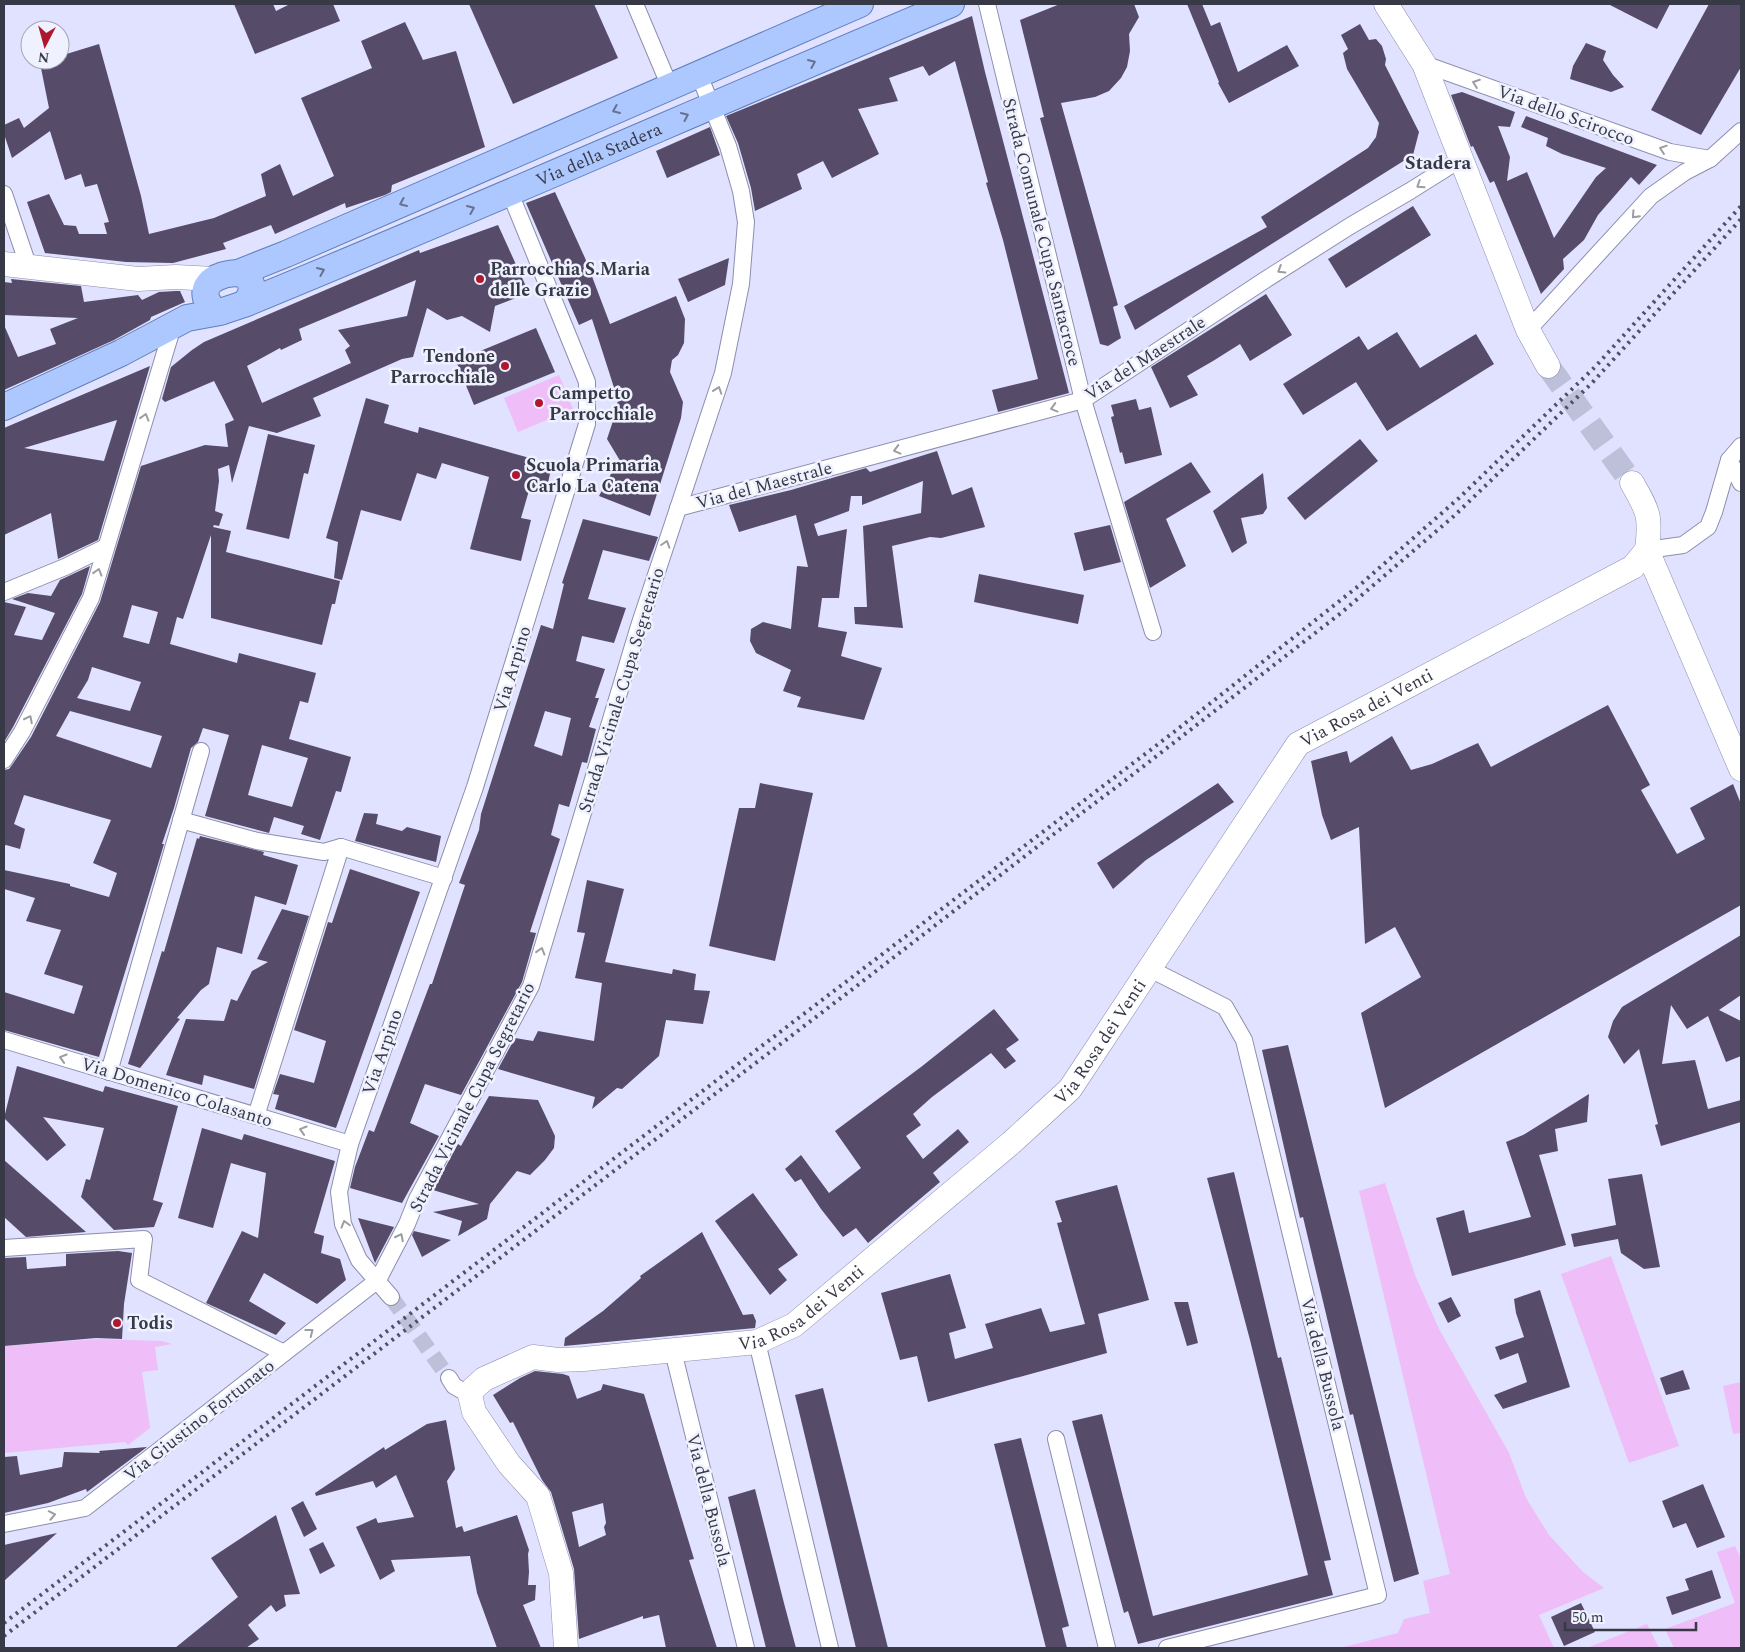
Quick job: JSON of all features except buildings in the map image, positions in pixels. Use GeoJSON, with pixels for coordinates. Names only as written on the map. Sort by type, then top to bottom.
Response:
{"type":"FeatureCollection","features":[{"type":"Feature","properties":{"kind":"main road","name":"Via della Stadera"},"geometry":{"type":"LineString","coordinates":[[221,292],[286,254],[860,4]]}},
{"type":"Feature","properties":{"kind":"main road","name":"Via della Stadera"},"geometry":{"type":"LineString","coordinates":[[221,292],[283,288],[951,4]]}},
{"type":"Feature","properties":{"kind":"main road"},"geometry":{"type":"LineString","coordinates":[[283,288],[276,282],[273,275],[277,265],[286,254]]}},
{"type":"Feature","properties":{"kind":"main road"},"geometry":{"type":"LineString","coordinates":[[4,407],[181,322],[221,292]]}},
{"type":"Feature","properties":{"kind":"street"},"geometry":{"type":"LineString","coordinates":[[635,4],[670,87]]}},
{"type":"Feature","properties":{"kind":"street","name":"Strada Comunale Cupa Santacroce"},"geometry":{"type":"LineString","coordinates":[[986,4],[1084,400],[1152,632]]}},
{"type":"Feature","properties":{"kind":"street"},"geometry":{"type":"LineString","coordinates":[[1386,4],[1424,64],[1528,330],[1548,366]]}},
{"type":"Feature","properties":{"kind":"street","name":"Via dello Scirocco"},"geometry":{"type":"LineString","coordinates":[[1424,64],[1670,152],[1710,159]]}},
{"type":"Feature","properties":{"kind":"street","name":"Strada Vicinale Cupa Segretario"},"geometry":{"type":"LineString","coordinates":[[378,1280],[530,986],[639,626],[723,373],[741,284],[746,222],[741,190],[728,146],[699,75]]}},
{"type":"Feature","properties":{"kind":"street"},"geometry":{"type":"LineString","coordinates":[[1528,330],[1651,196],[1685,172],[1710,159],[1741,131]]}},
{"type":"Feature","properties":{"kind":"street","name":"Via del Maestrale"},"geometry":{"type":"LineString","coordinates":[[678,508],[1084,400],[1265,280],[1461,159]]}},
{"type":"Feature","properties":{"kind":"street","name":"Via Arpino"},"geometry":{"type":"LineString","coordinates":[[391,1297],[359,1260],[343,1224],[339,1192],[350,1144],[475,787],[587,424],[587,382],[510,193]]}},
{"type":"Feature","properties":{"kind":"street"},"geometry":{"type":"LineString","coordinates":[[4,194],[29,268]]}},
{"type":"Feature","properties":{"kind":"street"},"geometry":{"type":"LineString","coordinates":[[4,264],[138,279],[176,277],[221,292]]}},
{"type":"Feature","properties":{"kind":"street"},"geometry":{"type":"LineString","coordinates":[[4,760],[22,732],[90,598],[181,322]]}},
{"type":"Feature","properties":{"kind":"street"},"geometry":{"type":"LineString","coordinates":[[1647,550],[1683,545],[1708,527],[1728,460],[1741,446]]}},
{"type":"Feature","properties":{"kind":"street"},"geometry":{"type":"LineString","coordinates":[[1728,460],[1741,483]]}},
{"type":"Feature","properties":{"kind":"street"},"geometry":{"type":"LineString","coordinates":[[1632,483],[1646,507],[1650,526],[1647,550],[1741,769]]}},
{"type":"Feature","properties":{"kind":"street"},"geometry":{"type":"LineString","coordinates":[[4,592],[65,567],[106,547]]}},
{"type":"Feature","properties":{"kind":"street","name":"Via Rosa dei Venti"},"geometry":{"type":"LineString","coordinates":[[470,1395],[473,1389],[484,1380],[533,1357],[558,1360],[584,1359],[757,1342],[794,1325],[1011,1143],[1070,1089],[1298,744],[1633,567],[1647,550]]}},
{"type":"Feature","properties":{"kind":"street"},"geometry":{"type":"LineString","coordinates":[[109,1072],[201,751]]}},
{"type":"Feature","properties":{"kind":"street"},"geometry":{"type":"LineString","coordinates":[[182,820],[258,841],[324,852],[341,848],[444,878]]}},
{"type":"Feature","properties":{"kind":"street"},"geometry":{"type":"LineString","coordinates":[[256,1116],[341,848]]}},
{"type":"Feature","properties":{"kind":"street","name":"Via della Bussola"},"geometry":{"type":"LineString","coordinates":[[1150,970],[1225,1007],[1244,1040],[1378,1595],[1167,1648]]}},
{"type":"Feature","properties":{"kind":"street","name":"Via Domenico Colasanto"},"geometry":{"type":"LineString","coordinates":[[4,1040],[350,1144]]}},
{"type":"Feature","properties":{"kind":"street"},"geometry":{"type":"LineString","coordinates":[[4,1248],[144,1239],[139,1280],[284,1353]]}},
{"type":"Feature","properties":{"kind":"street","name":"Via Giustino Fortunato"},"geometry":{"type":"LineString","coordinates":[[4,1524],[85,1508],[378,1280]]}},
{"type":"Feature","properties":{"kind":"street"},"geometry":{"type":"LineString","coordinates":[[757,1342],[830,1648]]}},
{"type":"Feature","properties":{"kind":"street","name":"Via della Bussola"},"geometry":{"type":"LineString","coordinates":[[673,1351],[746,1648]]}},
{"type":"Feature","properties":{"kind":"street"},"geometry":{"type":"LineString","coordinates":[[449,1378],[454,1386],[470,1395],[474,1412],[504,1457],[538,1496],[561,1573],[566,1648]]}},
{"type":"Feature","properties":{"kind":"street"},"geometry":{"type":"LineString","coordinates":[[1056,1439],[1107,1648]]}},
{"type":"Feature","properties":{"kind":"shaded area","name":"Campetto Parrocchiale"},"geometry":{"type":"Polygon","coordinates":[[[559,375],[573,409],[518,432],[504,398],[559,375]]]}},
{"type":"Feature","properties":{"kind":"shaded area"},"geometry":{"type":"Polygon","coordinates":[[[1385,1183],[1415,1275],[1439,1329],[1509,1453],[1526,1498],[1549,1535],[1583,1572],[1604,1588],[1539,1615],[1554,1648],[1340,1648],[1398,1633],[1404,1619],[1430,1613],[1423,1581],[1450,1574],[1359,1191],[1385,1183]]]}},
{"type":"Feature","properties":{"kind":"shaded area"},"geometry":{"type":"Polygon","coordinates":[[[1611,1256],[1679,1446],[1629,1463],[1561,1274],[1611,1256]]]}},
{"type":"Feature","properties":{"kind":"shaded area"},"geometry":{"type":"Polygon","coordinates":[[[96,1339],[162,1341],[172,1344],[155,1347],[158,1370],[142,1372],[150,1428],[128,1445],[125,1442],[4,1453],[4,1346],[96,1339]]]}},
{"type":"Feature","properties":{"kind":"shaded area"},"geometry":{"type":"Polygon","coordinates":[[[1741,1382],[1741,1433],[1733,1434],[1723,1386],[1741,1382]]]}},
{"type":"Feature","properties":{"kind":"shaded area"},"geometry":{"type":"Polygon","coordinates":[[[1735,1546],[1741,1559],[1741,1648],[1674,1648],[1665,1629],[1735,1603],[1717,1552],[1735,1546]]]}},
{"type":"Feature","properties":{"kind":"shaded area"},"geometry":{"type":"Polygon","coordinates":[[[1647,1624],[1659,1648],[1587,1648],[1647,1624]]]}},
{"type":"Feature","properties":{"kind":"tunnel"},"geometry":{"type":"LineString","coordinates":[[1548,366],[1632,483]]}},
{"type":"Feature","properties":{"kind":"tunnel"},"geometry":{"type":"LineString","coordinates":[[391,1297],[449,1378]]}},
{"type":"Feature","properties":{"kind":"railway"},"geometry":{"type":"LineString","coordinates":[[4,1623],[1174,732],[1361,584],[1459,498],[1595,367],[1741,206]]}},
{"type":"Feature","properties":{"kind":"railway"},"geometry":{"type":"LineString","coordinates":[[4,1636],[854,988],[1341,613],[1454,516],[1592,383],[1741,219]]}},
{"type":"Feature","properties":{"kind":"place","name":"Parrocchia S.Maria delle Grazie"},"geometry":{"type":"Point","coordinates":[480,279]}},
{"type":"Feature","properties":{"kind":"place","name":"Tendone Parrocchiale"},"geometry":{"type":"Point","coordinates":[505,366]}},
{"type":"Feature","properties":{"kind":"place","name":"Campetto Parrocchiale"},"geometry":{"type":"Point","coordinates":[539,403]}},
{"type":"Feature","properties":{"kind":"place","name":"Scuola Primaria Carlo La Catena"},"geometry":{"type":"Point","coordinates":[516,475]}},
{"type":"Feature","properties":{"kind":"place","name":"Todis"},"geometry":{"type":"Point","coordinates":[117,1323]}},
{"type":"Feature","properties":{"kind":"district","name":"Stadera"},"geometry":{"type":"Point","coordinates":[1438,162]}}]}
